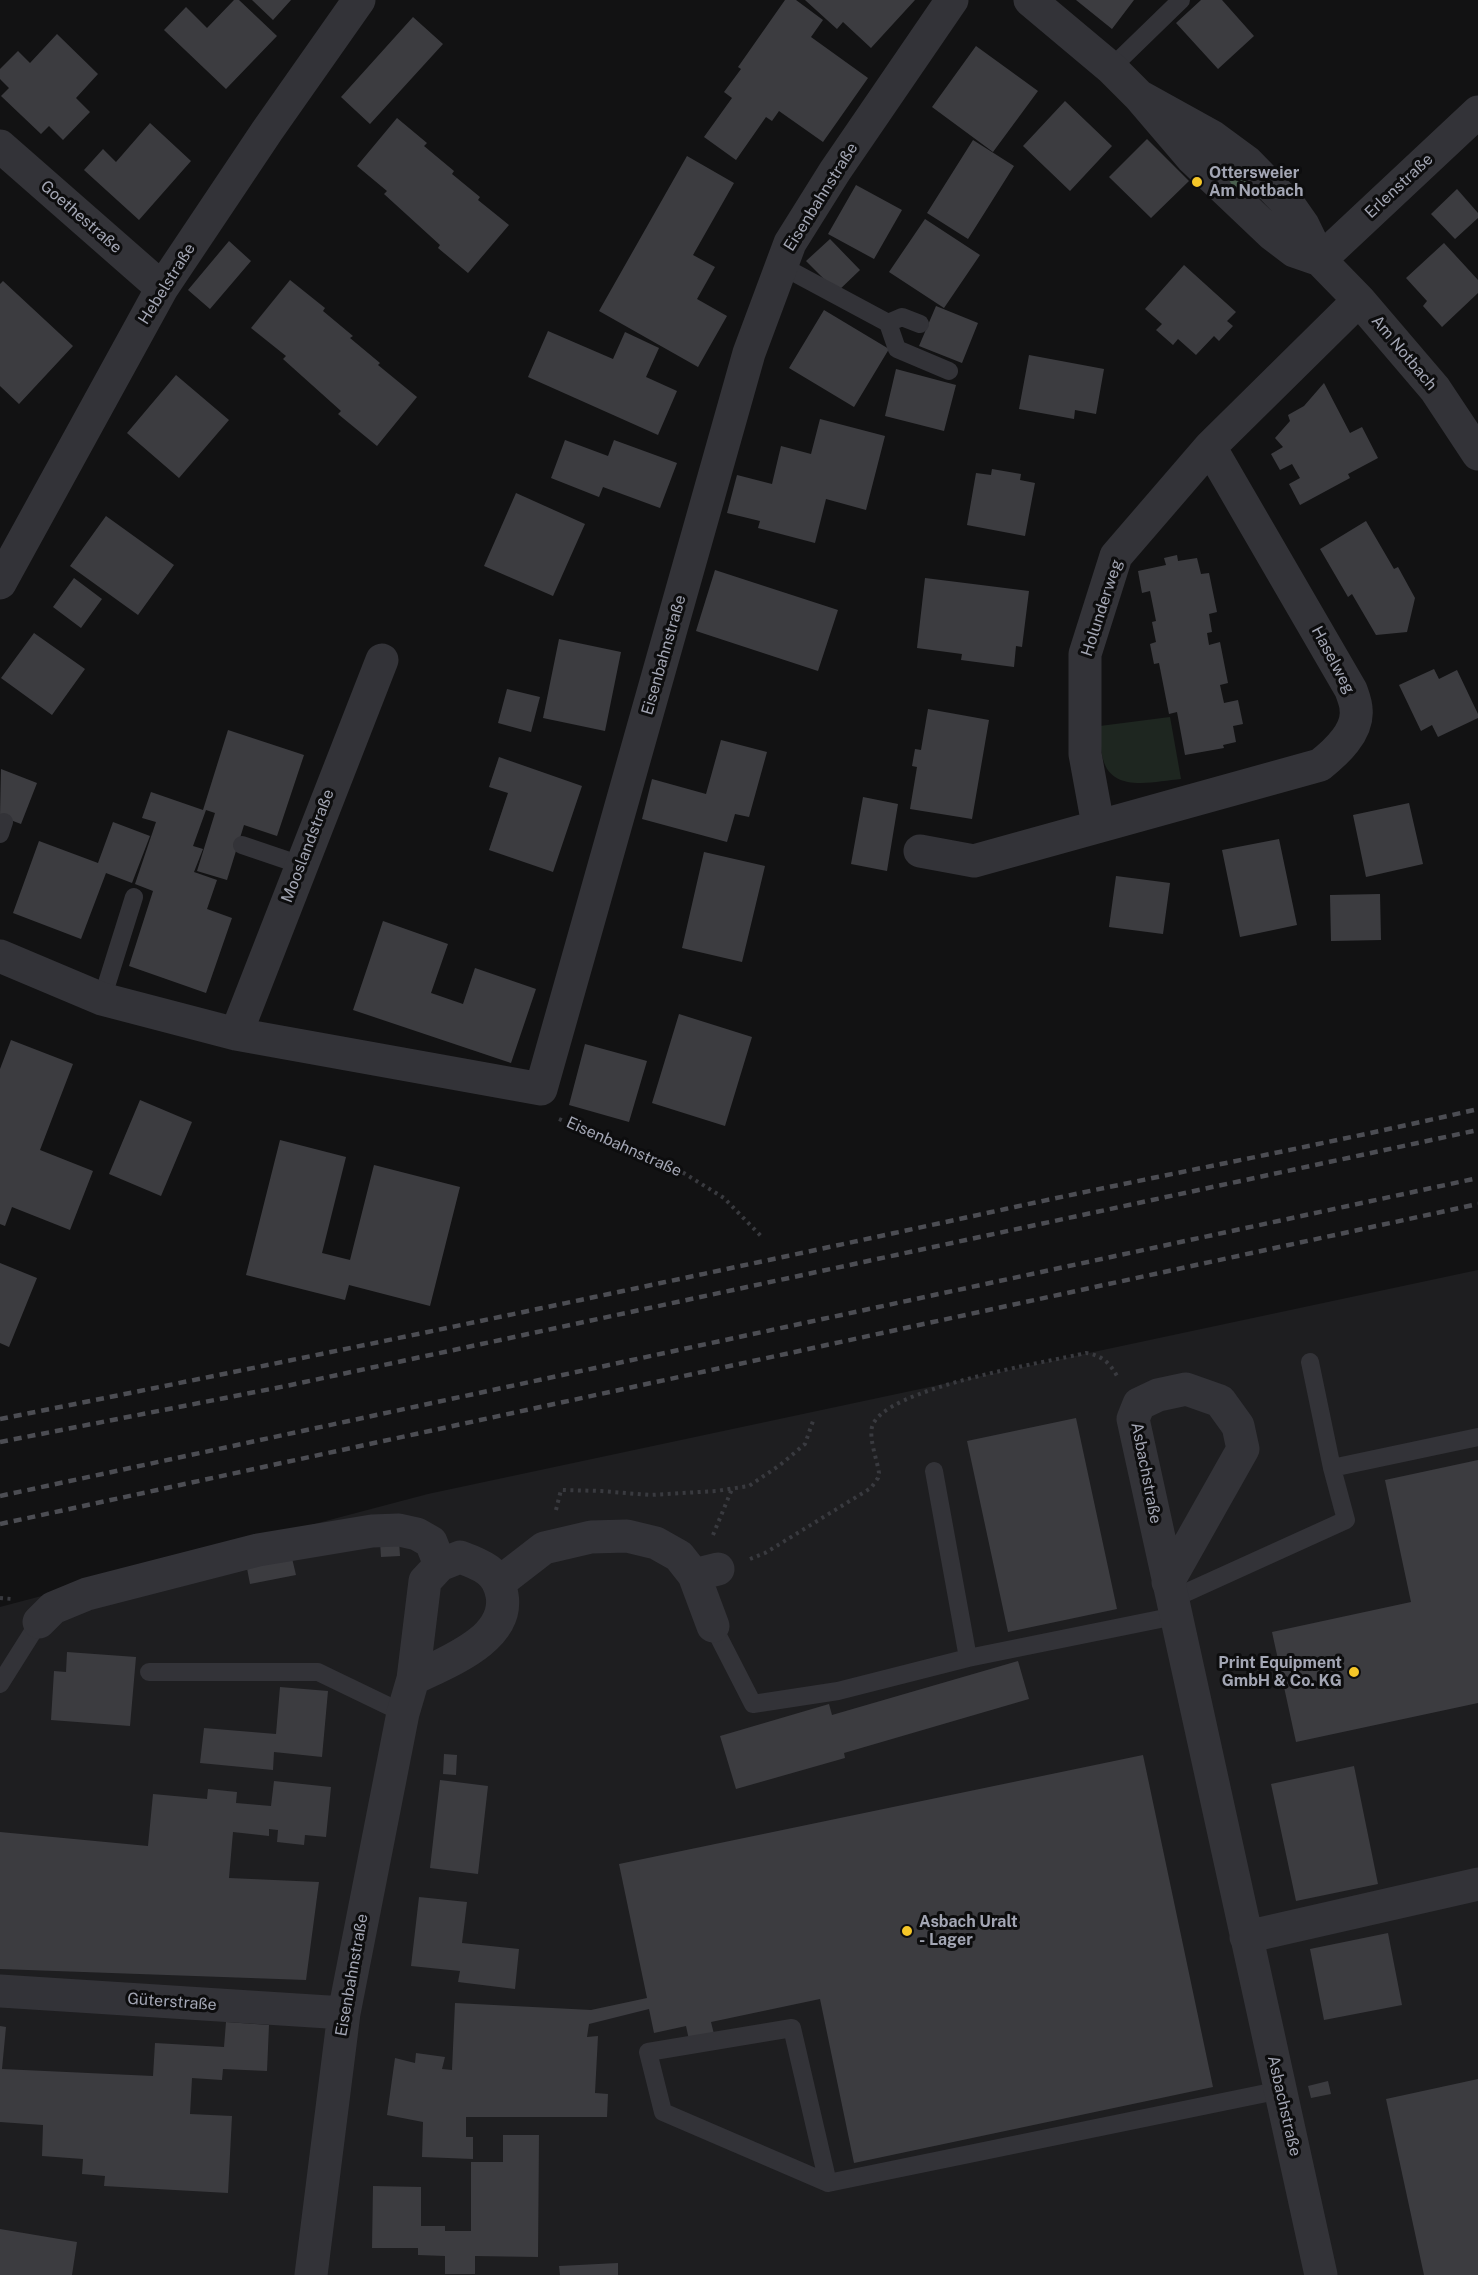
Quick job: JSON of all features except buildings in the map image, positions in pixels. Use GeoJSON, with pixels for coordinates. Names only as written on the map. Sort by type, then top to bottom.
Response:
{"type":"FeatureCollection","features":[{"type":"Feature","properties":{"kind":"street","name":"Hebelstraße"},"geometry":{"type":"LineString","coordinates":[[0,583],[162,288],[267,131],[359,0]]}},
{"type":"Feature","properties":{"kind":"street","name":"Eisenbahnstraße"},"geometry":{"type":"LineString","coordinates":[[541,1089],[749,353],[780,265],[790,243],[835,171],[952,0]]}},
{"type":"Feature","properties":{"kind":"street","name":"Am Notbach"},"geometry":{"type":"LineString","coordinates":[[1030,0],[1111,68],[1139,96],[1213,138],[1247,162],[1289,205],[1303,225],[1320,260],[1359,300],[1435,389],[1478,454]]}},
{"type":"Feature","properties":{"kind":"street","name":"Erlenstraße"},"geometry":{"type":"LineString","coordinates":[[1320,260],[1478,112]]}},
{"type":"Feature","properties":{"kind":"street","name":"Goethestraße"},"geometry":{"type":"LineString","coordinates":[[0,146],[162,288]]}},
{"type":"Feature","properties":{"kind":"street","name":"Holunderweg"},"geometry":{"type":"LineString","coordinates":[[1098,825],[1085,754],[1085,654],[1116,556],[1210,447],[1359,300]]}},
{"type":"Feature","properties":{"kind":"street","name":"Haselweg"},"geometry":{"type":"LineString","coordinates":[[1098,825],[1320,765],[1338,750],[1351,730],[1357,711],[1351,690],[1210,447]]}},
{"type":"Feature","properties":{"kind":"street","name":"Mooslandstraße"},"geometry":{"type":"LineString","coordinates":[[236,1034],[381,660]]}},
{"type":"Feature","properties":{"kind":"street"},"geometry":{"type":"LineString","coordinates":[[920,851],[974,861],[1098,825]]}},
{"type":"Feature","properties":{"kind":"street"},"geometry":{"type":"LineString","coordinates":[[0,956],[102,999],[236,1034],[541,1089]]}},
{"type":"Feature","properties":{"kind":"street","name":"Asbachstraße"},"geometry":{"type":"LineString","coordinates":[[1172,1599],[1243,1449],[1238,1426],[1220,1401],[1186,1389],[1158,1395],[1139,1404],[1133,1419],[1172,1599],[1246,1937],[1322,2275]]}},
{"type":"Feature","properties":{"kind":"street"},"geometry":{"type":"LineString","coordinates":[[39,1622],[53,1608],[87,1594],[258,1550],[372,1531],[399,1530],[417,1534],[431,1542],[440,1565],[460,1557],[483,1566],[500,1582],[503,1604],[498,1623],[484,1640],[413,1679]]}},
{"type":"Feature","properties":{"kind":"street"},"geometry":{"type":"LineString","coordinates":[[500,1582],[544,1548],[591,1537],[627,1536],[656,1543],[706,1572],[713,1626]]}},
{"type":"Feature","properties":{"kind":"street","name":"Eisenbahnstraße"},"geometry":{"type":"LineString","coordinates":[[311,2275],[344,2013],[403,1713],[413,1679],[425,1581],[440,1565]]}},
{"type":"Feature","properties":{"kind":"street"},"geometry":{"type":"LineString","coordinates":[[1246,1937],[1478,1884]]}},
{"type":"Feature","properties":{"kind":"street","name":"Güterstraße"},"geometry":{"type":"LineString","coordinates":[[0,1991],[344,2013]]}},
{"type":"Feature","properties":{"kind":"lane"},"geometry":{"type":"LineString","coordinates":[[1111,68],[1181,0]]}},
{"type":"Feature","properties":{"kind":"lane"},"geometry":{"type":"LineString","coordinates":[[780,265],[888,323],[897,349],[949,371]]}},
{"type":"Feature","properties":{"kind":"lane"},"geometry":{"type":"LineString","coordinates":[[888,323],[903,317],[920,324]]}},
{"type":"Feature","properties":{"kind":"lane"},"geometry":{"type":"LineString","coordinates":[[243,845],[301,865]]}},
{"type":"Feature","properties":{"kind":"lane"},"geometry":{"type":"LineString","coordinates":[[102,999],[134,897]]}},
{"type":"Feature","properties":{"kind":"lane"},"geometry":{"type":"LineString","coordinates":[[713,1626],[753,1704],[838,1691],[968,1658],[1172,1599],[1346,1520],[1332,1468],[1310,1362]]}},
{"type":"Feature","properties":{"kind":"lane"},"geometry":{"type":"LineString","coordinates":[[1332,1468],[1478,1437]]}},
{"type":"Feature","properties":{"kind":"lane"},"geometry":{"type":"LineString","coordinates":[[934,1471],[968,1658]]}},
{"type":"Feature","properties":{"kind":"lane"},"geometry":{"type":"LineString","coordinates":[[0,1684],[39,1622]]}},
{"type":"Feature","properties":{"kind":"lane"},"geometry":{"type":"LineString","coordinates":[[149,1672],[318,1672],[403,1713]]}},
{"type":"Feature","properties":{"kind":"lane"},"geometry":{"type":"LineString","coordinates":[[828,2183],[792,2028],[648,2052],[663,2112],[828,2183],[1281,2090]]}},
{"type":"Feature","properties":{"kind":"path","name":"Eisenbahnstraße"},"geometry":{"type":"LineString","coordinates":[[541,1089],[556,1117],[674,1167],[724,1198],[761,1236]]}},
{"type":"Feature","properties":{"kind":"path"},"geometry":{"type":"LineString","coordinates":[[706,1572],[765,1553],[871,1488],[878,1478],[873,1426],[878,1417],[908,1398],[944,1385],[1086,1353],[1096,1354],[1104,1358],[1116,1374],[1133,1419]]}},
{"type":"Feature","properties":{"kind":"path"},"geometry":{"type":"LineString","coordinates":[[544,1548],[561,1490],[650,1495],[749,1486],[780,1465],[805,1444],[813,1421]]}},
{"type":"Feature","properties":{"kind":"path"},"geometry":{"type":"LineString","coordinates":[[712,1537],[732,1489]]}},
{"type":"Feature","properties":{"kind":"shaded area"},"geometry":{"type":"Polygon","coordinates":[[[1170,717],[1181,779],[1136,783],[1115,777],[1108,770],[1102,755],[1100,726],[1170,717]]]}},
{"type":"Feature","properties":{"kind":"shaded area"},"geometry":{"type":"Polygon","coordinates":[[[1478,1270],[1478,2275],[0,2275],[0,1607],[428,1494],[1478,1270]]]}},
{"type":"Feature","properties":{"kind":"railway"},"geometry":{"type":"LineString","coordinates":[[0,1419],[505,1316],[1478,1109]]}},
{"type":"Feature","properties":{"kind":"railway"},"geometry":{"type":"LineString","coordinates":[[0,1442],[286,1386],[1478,1130]]}},
{"type":"Feature","properties":{"kind":"railway"},"geometry":{"type":"LineString","coordinates":[[0,1496],[1478,1178]]}},
{"type":"Feature","properties":{"kind":"railway"},"geometry":{"type":"LineString","coordinates":[[0,1524],[1478,1204]]}},
{"type":"Feature","properties":{"kind":"place","name":"Ottersweier Am Notbach"},"geometry":{"type":"Point","coordinates":[1197,182]}},
{"type":"Feature","properties":{"kind":"place","name":"Print Equipment GmbH & Co. KG"},"geometry":{"type":"Point","coordinates":[1354,1672]}},
{"type":"Feature","properties":{"kind":"place","name":"Asbach Uralt - Lager"},"geometry":{"type":"Point","coordinates":[907,1931]}}]}
